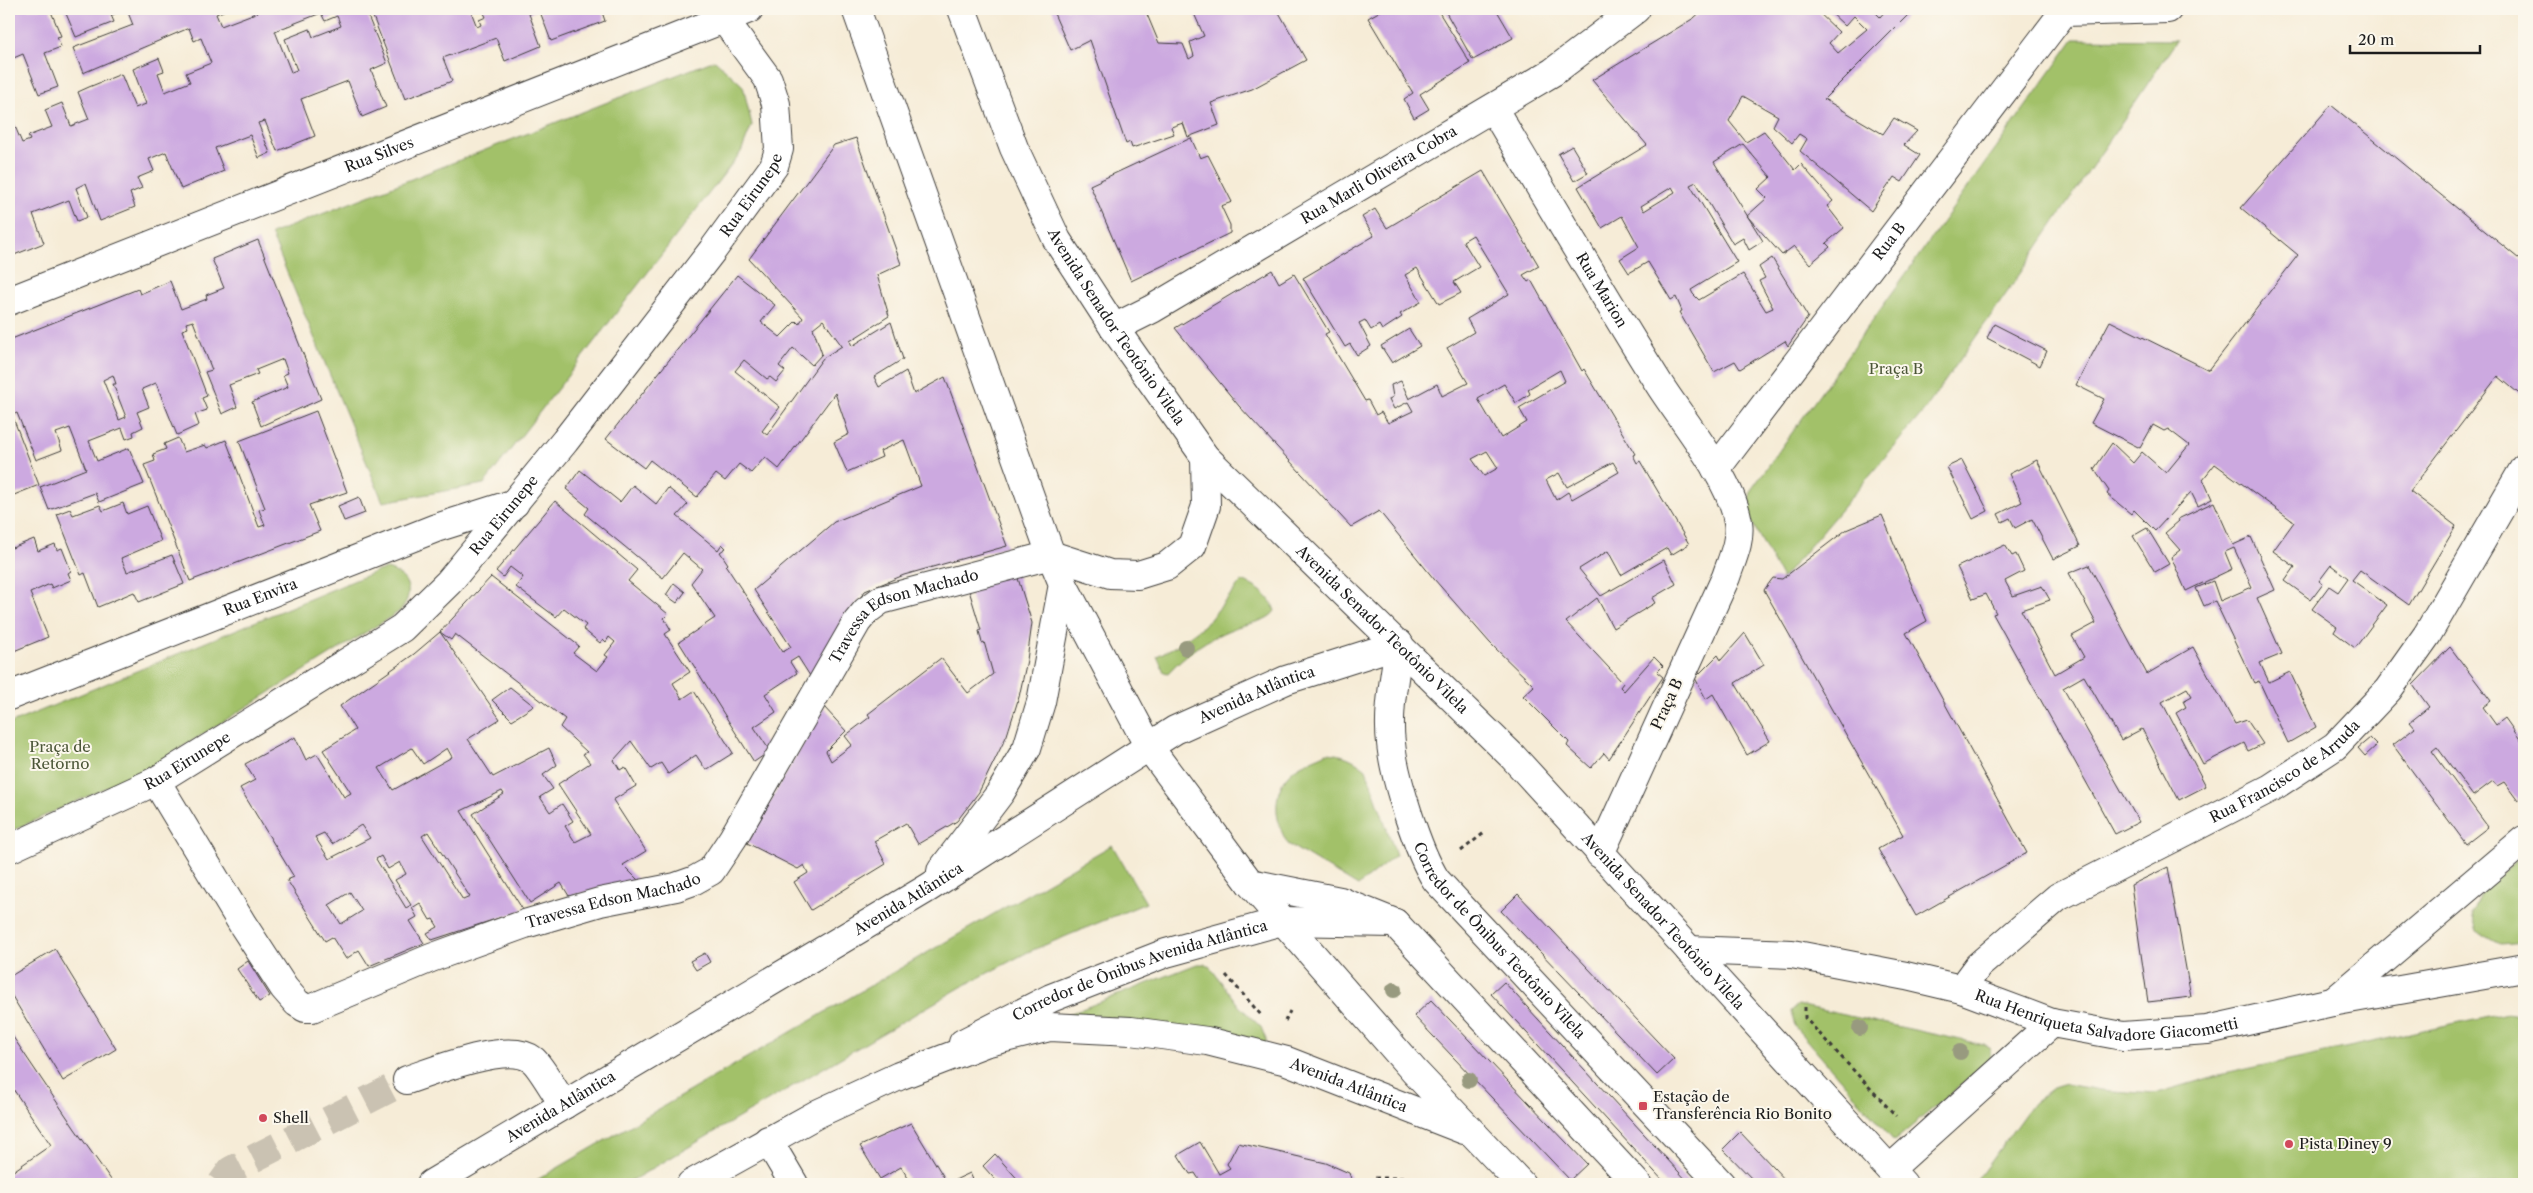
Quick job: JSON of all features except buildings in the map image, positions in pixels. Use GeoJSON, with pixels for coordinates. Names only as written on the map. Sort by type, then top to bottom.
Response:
{"type":"FeatureCollection","features":[{"type":"Feature","properties":{"kind":"street","name":"Rua Silves"},"geometry":{"type":"LineString","coordinates":[[9,301],[749,9]]}},
{"type":"Feature","properties":{"kind":"street"},"geometry":{"type":"LineString","coordinates":[[856,9],[1051,555],[1063,584],[1150,747],[1250,883],[1282,921],[1471,1132],[1521,1184]]}},
{"type":"Feature","properties":{"kind":"street","name":"Avenida Senador Teotônio Vilela"},"geometry":{"type":"LineString","coordinates":[[962,9],[1014,148],[1057,240],[1114,328],[1205,457],[1513,757],[1897,1177]]}},
{"type":"Feature","properties":{"kind":"street","name":"Rua Marli Oliveira Cobra"},"geometry":{"type":"LineString","coordinates":[[1114,328],[1152,309],[1553,72],[1636,9]]}},
{"type":"Feature","properties":{"kind":"street"},"geometry":{"type":"LineString","coordinates":[[2065,11],[2168,9]]}},
{"type":"Feature","properties":{"kind":"street","name":"Rua B"},"geometry":{"type":"LineString","coordinates":[[1716,469],[2065,11]]}},
{"type":"Feature","properties":{"kind":"street","name":"Rua Eirunepe"},"geometry":{"type":"LineString","coordinates":[[9,849],[156,781],[402,628],[449,582],[515,503],[706,259],[774,166],[779,149],[779,140],[776,104],[768,79],[724,19]]}},
{"type":"Feature","properties":{"kind":"street","name":"Rua Marion"},"geometry":{"type":"LineString","coordinates":[[1493,108],[1660,385],[1716,469]]}},
{"type":"Feature","properties":{"kind":"street"},"geometry":{"type":"LineString","coordinates":[[1051,555],[1110,574],[1138,574],[1167,566],[1192,546],[1206,506],[1205,457]]}},
{"type":"Feature","properties":{"kind":"street","name":"Rua Francisco de Arruda"},"geometry":{"type":"LineString","coordinates":[[1961,989],[1978,966],[2058,897],[2271,788],[2336,746],[2388,690],[2427,635],[2524,468]]}},
{"type":"Feature","properties":{"kind":"street","name":"Praça B"},"geometry":{"type":"LineString","coordinates":[[1600,854],[1702,630],[1737,545],[1738,522],[1716,469]]}},
{"type":"Feature","properties":{"kind":"street","name":"Rua Envira"},"geometry":{"type":"LineString","coordinates":[[9,696],[436,528],[515,503]]}},
{"type":"Feature","properties":{"kind":"street","name":"Travessa Edson Machado"},"geometry":{"type":"LineString","coordinates":[[156,781],[243,925],[284,988],[297,1003],[305,1008],[312,1008],[431,958],[525,924],[615,899],[676,888],[710,871],[733,838],[814,695],[866,610],[881,600],[1051,555]]}},
{"type":"Feature","properties":{"kind":"street"},"geometry":{"type":"LineString","coordinates":[[928,888],[1001,792],[1027,748],[1041,702],[1063,584]]}},
{"type":"Feature","properties":{"kind":"street","name":"Avenida Atlântica"},"geometry":{"type":"LineString","coordinates":[[431,1184],[928,888],[1175,730],[1286,680],[1399,644]]}},
{"type":"Feature","properties":{"kind":"street","name":"Corredor de Ônibus Teotônio Vilela"},"geometry":{"type":"LineString","coordinates":[[1399,644],[1392,705],[1391,743],[1400,784],[1427,865],[1436,880],[1721,1184]]}},
{"type":"Feature","properties":{"kind":"street"},"geometry":{"type":"LineString","coordinates":[[2332,1002],[2524,840]]}},
{"type":"Feature","properties":{"kind":"street"},"geometry":{"type":"LineString","coordinates":[[1250,883],[1340,901],[1395,923],[1637,1184]]}},
{"type":"Feature","properties":{"kind":"street","name":"Corredor de Ônibus Avenida Atlântica"},"geometry":{"type":"LineString","coordinates":[[899,1076],[1051,998],[1166,953],[1282,921],[1395,923]]}},
{"type":"Feature","properties":{"kind":"street","name":"Rua Henriqueta Salvadore Giacometti"},"geometry":{"type":"LineString","coordinates":[[1689,950],[1792,954],[1961,989],[2052,1023],[2123,1036],[2198,1030],[2332,1002],[2524,968]]}},
{"type":"Feature","properties":{"kind":"street"},"geometry":{"type":"LineString","coordinates":[[1897,1177],[2052,1023]]}},
{"type":"Feature","properties":{"kind":"street","name":"Avenida Atlântica"},"geometry":{"type":"LineString","coordinates":[[691,1184],[819,1113],[899,1076],[985,1044],[1050,1027],[1130,1031],[1208,1041],[1287,1061],[1471,1132]]}},
{"type":"Feature","properties":{"kind":"street"},"geometry":{"type":"LineString","coordinates":[[407,1080],[459,1061],[510,1053],[533,1060],[564,1105]]}},
{"type":"Feature","properties":{"kind":"street"},"geometry":{"type":"LineString","coordinates":[[768,1140],[794,1184]]}},
{"type":"Feature","properties":{"kind":"path"},"geometry":{"type":"LineString","coordinates":[[1458,852],[1468,848],[1484,833]]}},
{"type":"Feature","properties":{"kind":"path"},"geometry":{"type":"LineString","coordinates":[[1224,974],[1266,1020]]}},
{"type":"Feature","properties":{"kind":"path"},"geometry":{"type":"LineString","coordinates":[[1804,1006],[1805,1018],[1902,1122]]}},
{"type":"Feature","properties":{"kind":"path"},"geometry":{"type":"LineString","coordinates":[[1375,1178],[1413,1178],[1421,1184]]}},
{"type":"Feature","properties":{"kind":"green space","name":"Praça B"},"geometry":{"type":"Polygon","coordinates":[[[2074,39],[2177,40],[2013,284],[1924,411],[1782,579],[1748,515],[1751,490],[2074,39]]]}},
{"type":"Feature","properties":{"kind":"green space"},"geometry":{"type":"Polygon","coordinates":[[[715,60],[743,86],[752,125],[741,152],[484,484],[383,502],[271,234],[715,60]]]}},
{"type":"Feature","properties":{"kind":"green space","name":"Praça de Retorno"},"geometry":{"type":"Polygon","coordinates":[[[387,569],[405,580],[407,586],[407,598],[400,611],[149,768],[9,832],[9,724],[377,571],[387,569]]]}},
{"type":"Feature","properties":{"kind":"green space"},"geometry":{"type":"Polygon","coordinates":[[[1242,581],[1262,592],[1270,600],[1275,611],[1267,618],[1237,627],[1214,637],[1197,647],[1168,673],[1164,672],[1157,656],[1176,646],[1206,624],[1242,581]]]}},
{"type":"Feature","properties":{"kind":"green space"},"geometry":{"type":"Polygon","coordinates":[[[1327,753],[1348,758],[1366,769],[1396,855],[1358,886],[1288,844],[1280,827],[1277,799],[1283,782],[1293,770],[1327,753]]]}},
{"type":"Feature","properties":{"kind":"green space"},"geometry":{"type":"Polygon","coordinates":[[[1112,845],[1146,903],[1028,952],[963,986],[626,1184],[530,1184],[1112,845]]]}},
{"type":"Feature","properties":{"kind":"green space"},"geometry":{"type":"Polygon","coordinates":[[[2524,855],[2524,942],[2500,944],[2477,931],[2472,914],[2481,891],[2524,855]]]}},
{"type":"Feature","properties":{"kind":"green space"},"geometry":{"type":"Polygon","coordinates":[[[1197,964],[1205,964],[1210,967],[1239,1006],[1261,1027],[1266,1040],[1265,1049],[1071,1017],[1069,1014],[1197,964]]]}},
{"type":"Feature","properties":{"kind":"green space"},"geometry":{"type":"Polygon","coordinates":[[[1798,1005],[1984,1045],[1990,1049],[1991,1060],[1894,1141],[1795,1027],[1791,1011],[1798,1005]]]}},
{"type":"Feature","properties":{"kind":"green space"},"geometry":{"type":"Polygon","coordinates":[[[2507,1013],[2524,1016],[2524,1184],[1974,1184],[2033,1103],[2053,1088],[2066,1084],[2100,1090],[2154,1094],[2219,1075],[2507,1013]]]}},
{"type":"Feature","properties":{"kind":"tunnel"},"geometry":{"type":"LineString","coordinates":[[221,1184],[231,1170],[407,1080]]}},
{"type":"Feature","properties":{"kind":"place","name":"Estação de Transferência Rio Bonito"},"geometry":{"type":"Point","coordinates":[1643,1106]}},
{"type":"Feature","properties":{"kind":"place","name":"Shell"},"geometry":{"type":"Point","coordinates":[263,1118]}},
{"type":"Feature","properties":{"kind":"place","name":"Pista Diney 9"},"geometry":{"type":"Point","coordinates":[2289,1144]}}]}
